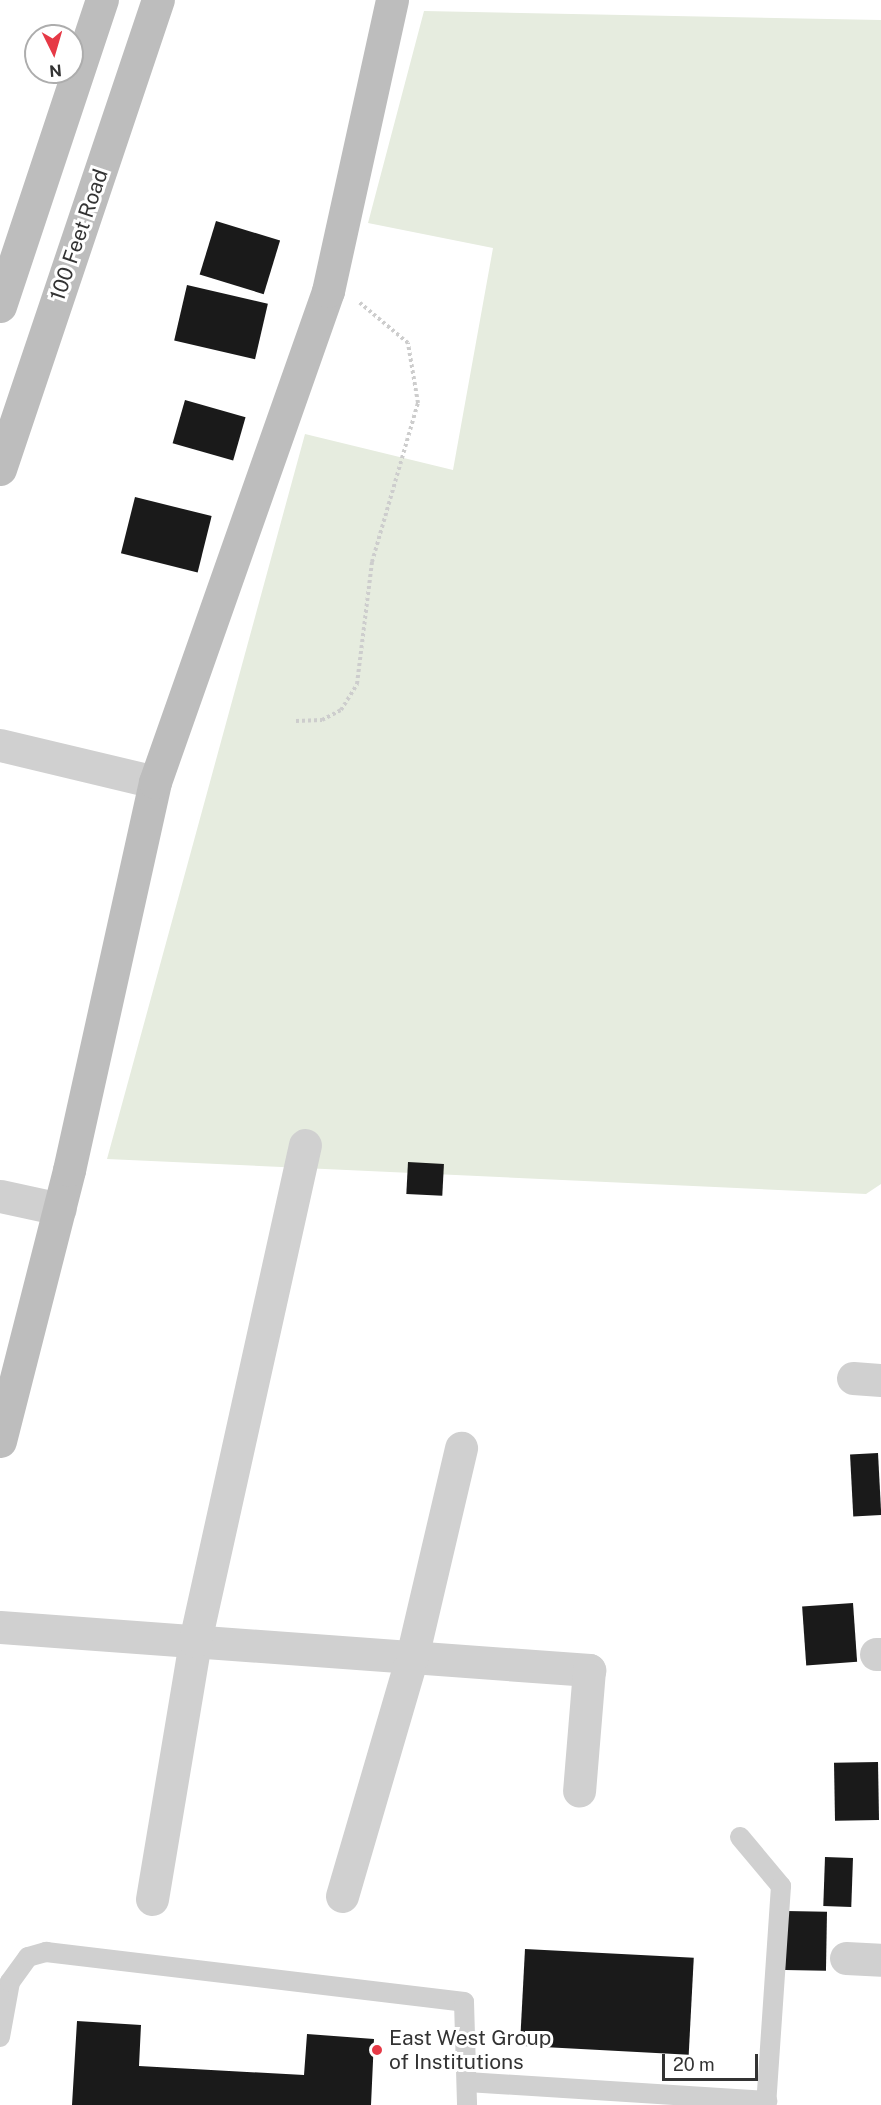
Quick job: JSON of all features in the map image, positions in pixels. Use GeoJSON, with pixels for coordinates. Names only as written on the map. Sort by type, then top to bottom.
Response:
{"type":"FeatureCollection","features":[{"type":"Feature","properties":{"kind":"street"},"geometry":{"type":"LineString","coordinates":[[0,306],[102,0]]}},
{"type":"Feature","properties":{"kind":"street","name":"100 Feet Road"},"geometry":{"type":"LineString","coordinates":[[0,469],[158,0]]}},
{"type":"Feature","properties":{"kind":"street"},"geometry":{"type":"LineString","coordinates":[[0,1441],[8,1388],[60,1209],[155,782],[328,291],[392,0]]}},
{"type":"Feature","properties":{"kind":"street"},"geometry":{"type":"LineString","coordinates":[[0,745],[155,782]]}},
{"type":"Feature","properties":{"kind":"street"},"geometry":{"type":"LineString","coordinates":[[152,1899],[195,1641],[305,1145]]}},
{"type":"Feature","properties":{"kind":"street"},"geometry":{"type":"LineString","coordinates":[[0,1196],[60,1209]]}},
{"type":"Feature","properties":{"kind":"street"},"geometry":{"type":"LineString","coordinates":[[342,1896],[412,1658],[461,1448]]}},
{"type":"Feature","properties":{"kind":"street"},"geometry":{"type":"LineString","coordinates":[[0,1626],[589,1670],[579,1791]]}},
{"type":"Feature","properties":{"kind":"street"},"geometry":{"type":"LineString","coordinates":[[846,1958],[881,1960]]}},
{"type":"Feature","properties":{"kind":"lane"},"geometry":{"type":"LineString","coordinates":[[467,2082],[766,2103],[781,1886],[740,1837]]}},
{"type":"Feature","properties":{"kind":"lane"},"geometry":{"type":"LineString","coordinates":[[0,2037],[9,1982],[28,1957],[46,1952],[464,2002],[467,2105]]}},
{"type":"Feature","properties":{"kind":"path"},"geometry":{"type":"LineString","coordinates":[[296,721],[322,720],[341,710],[357,684],[372,562],[418,403],[408,343],[362,302],[328,291]]}},
{"type":"Feature","properties":{"kind":"shaded area"},"geometry":{"type":"Polygon","coordinates":[[[424,11],[881,20],[881,1184],[866,1194],[107,1159],[305,434],[453,470],[493,248],[368,223],[424,11]]]}},
{"type":"Feature","properties":{"kind":"building"},"geometry":{"type":"Polygon","coordinates":[[[216,221],[280,241],[264,294],[200,275],[216,221]]]}},
{"type":"Feature","properties":{"kind":"building"},"geometry":{"type":"Polygon","coordinates":[[[187,285],[268,304],[255,359],[174,341],[187,285]]]}},
{"type":"Feature","properties":{"kind":"building"},"geometry":{"type":"Polygon","coordinates":[[[185,400],[246,417],[233,461],[173,443],[185,400]]]}},
{"type":"Feature","properties":{"kind":"building"},"geometry":{"type":"Polygon","coordinates":[[[135,497],[212,516],[198,572],[121,553],[135,497]]]}},
{"type":"Feature","properties":{"kind":"building"},"geometry":{"type":"Polygon","coordinates":[[[408,1162],[444,1164],[442,1196],[406,1194],[408,1162]]]}},
{"type":"Feature","properties":{"kind":"building"},"geometry":{"type":"Polygon","coordinates":[[[878,1453],[881,1515],[853,1516],[850,1454],[878,1453]]]}},
{"type":"Feature","properties":{"kind":"building"},"geometry":{"type":"Polygon","coordinates":[[[853,1603],[857,1662],[806,1665],[802,1607],[853,1603]]]}},
{"type":"Feature","properties":{"kind":"building"},"geometry":{"type":"Polygon","coordinates":[[[878,1762],[879,1820],[835,1821],[834,1763],[878,1762]]]}},
{"type":"Feature","properties":{"kind":"building"},"geometry":{"type":"Polygon","coordinates":[[[825,1857],[853,1858],[851,1907],[823,1906],[825,1857]]]}},
{"type":"Feature","properties":{"kind":"building"},"geometry":{"type":"Polygon","coordinates":[[[786,1911],[827,1912],[826,1971],[785,1970],[786,1911]]]}},
{"type":"Feature","properties":{"kind":"building"},"geometry":{"type":"Polygon","coordinates":[[[525,1949],[694,1958],[689,2055],[520,2046],[525,1949]]]}},
{"type":"Feature","properties":{"kind":"building"},"geometry":{"type":"Polygon","coordinates":[[[77,2021],[141,2025],[139,2066],[304,2075],[307,2034],[374,2039],[371,2105],[72,2105],[77,2021]]]}},
{"type":"Feature","properties":{"kind":"place","name":"East West Group of Institutions"},"geometry":{"type":"Point","coordinates":[377,2050]}}]}
